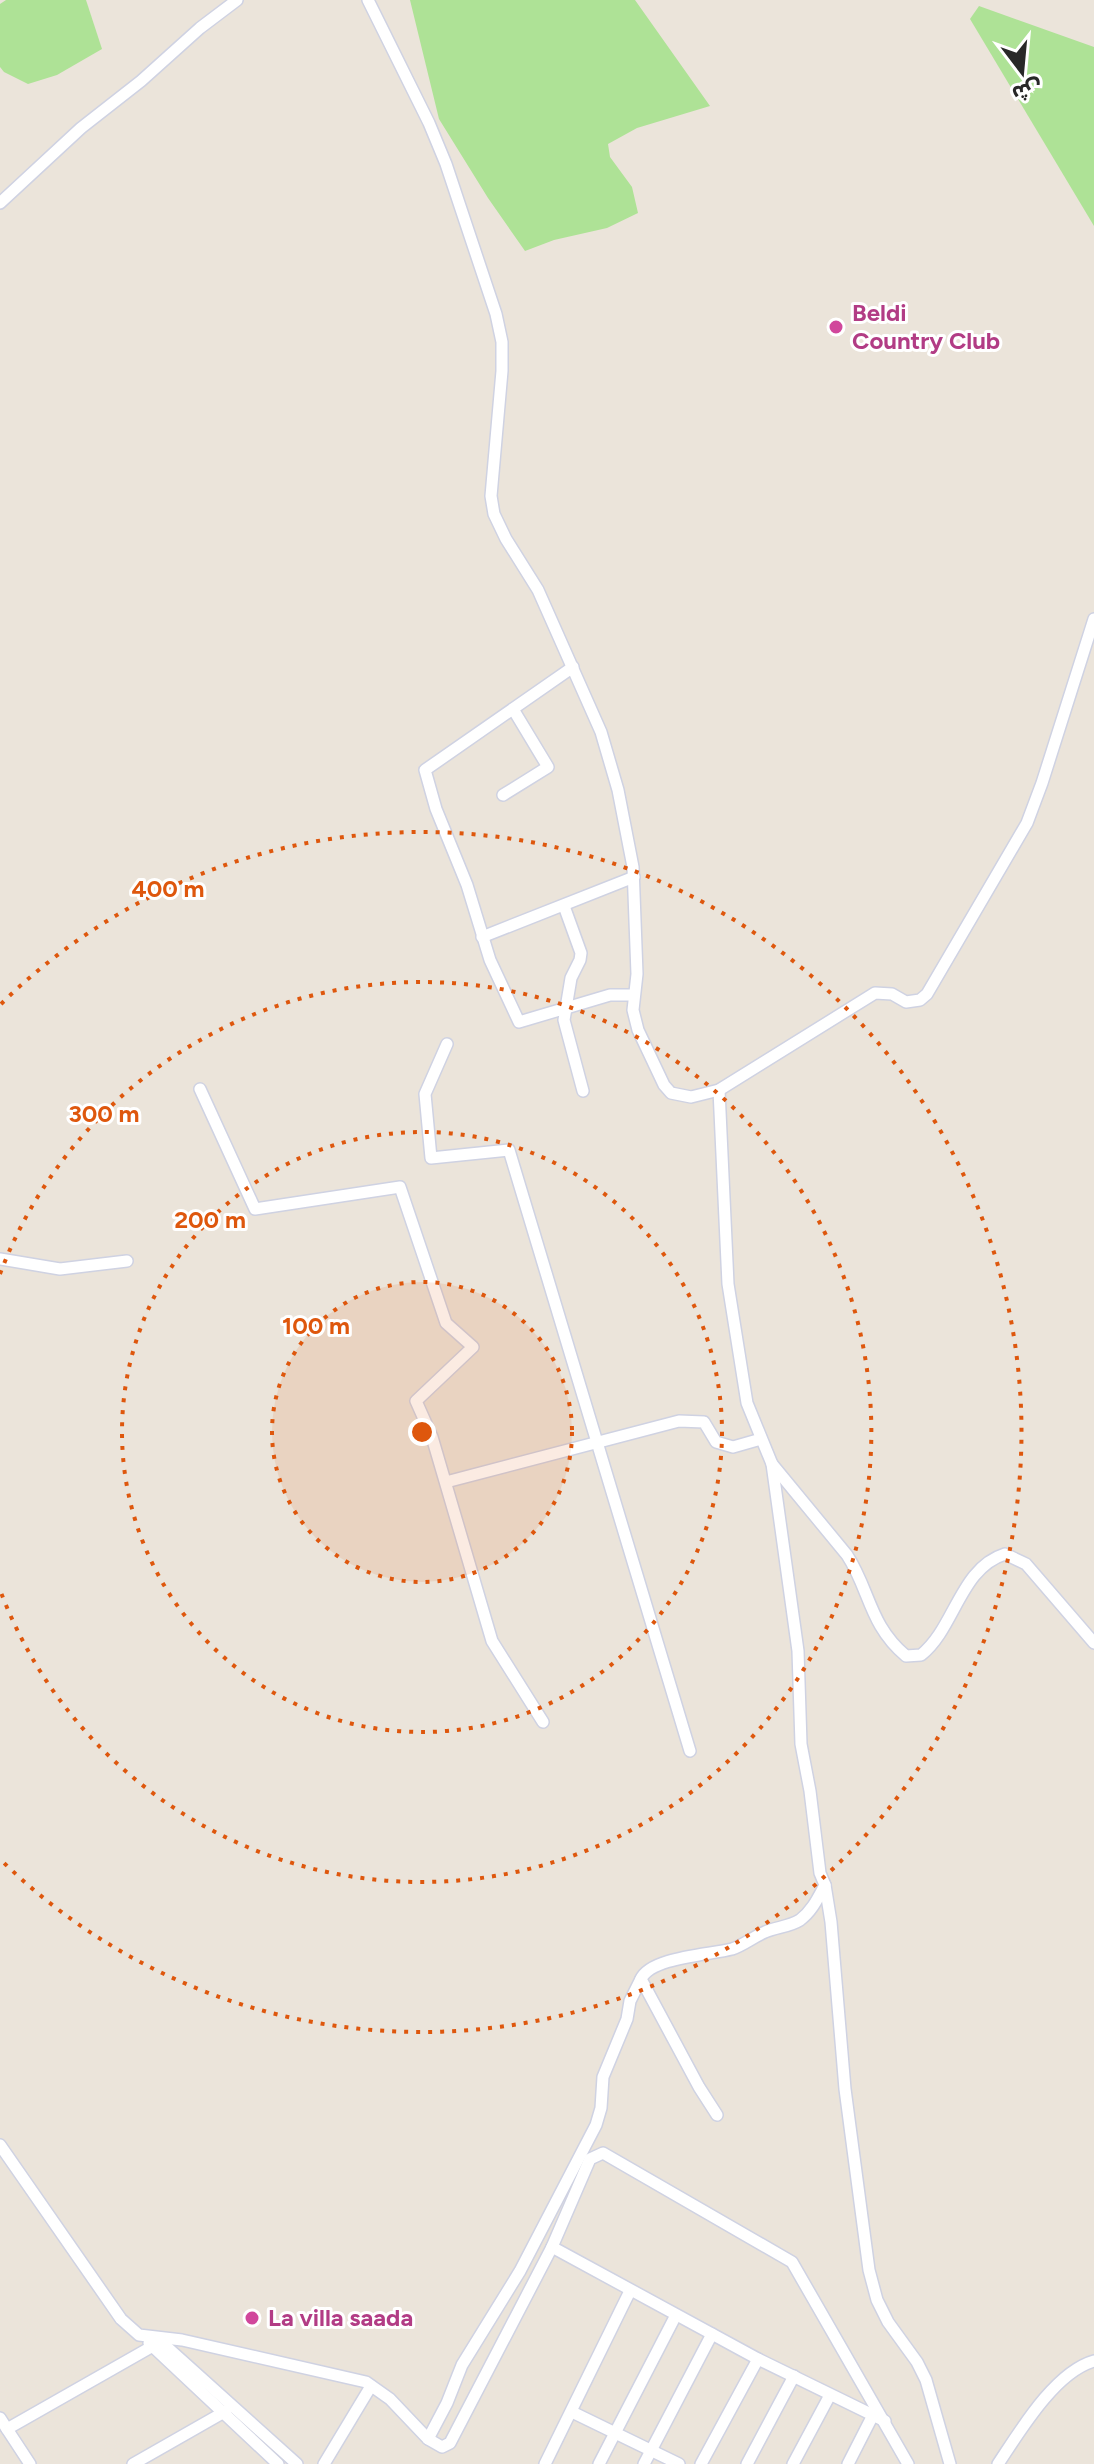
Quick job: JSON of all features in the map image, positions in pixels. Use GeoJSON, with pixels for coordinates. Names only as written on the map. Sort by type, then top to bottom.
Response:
{"type":"FeatureCollection","features":[{"type":"Feature","properties":{"kind":"street"},"geometry":{"type":"LineString","coordinates":[[0,203],[81,128],[237,0]]}},
{"type":"Feature","properties":{"kind":"street"},"geometry":{"type":"LineString","coordinates":[[368,0],[441,150],[496,314],[502,342],[502,371],[491,496],[494,514],[538,590],[601,732],[628,835],[634,877],[637,974],[633,1010],[638,1030],[664,1085],[671,1093],[691,1097],[719,1090],[875,993],[892,994],[906,1002],[920,1000],[927,994],[1027,823],[1094,619]]}},
{"type":"Feature","properties":{"kind":"street"},"geometry":{"type":"LineString","coordinates":[[573,667],[425,770],[436,809],[467,885],[482,937],[519,1022],[610,995],[634,995]]}},
{"type":"Feature","properties":{"kind":"street"},"geometry":{"type":"LineString","coordinates":[[503,795],[548,767],[513,709]]}},
{"type":"Feature","properties":{"kind":"street"},"geometry":{"type":"LineString","coordinates":[[482,937],[634,877]]}},
{"type":"Feature","properties":{"kind":"street"},"geometry":{"type":"LineString","coordinates":[[564,906],[581,953],[571,978],[564,1020],[583,1091]]}},
{"type":"Feature","properties":{"kind":"street"},"geometry":{"type":"LineString","coordinates":[[447,1044],[425,1094],[431,1158],[509,1150],[690,1751]]}},
{"type":"Feature","properties":{"kind":"street"},"geometry":{"type":"LineString","coordinates":[[200,1089],[255,1209],[400,1187],[446,1323],[473,1347],[416,1401],[432,1437],[492,1641],[543,1722]]}},
{"type":"Feature","properties":{"kind":"street"},"geometry":{"type":"LineString","coordinates":[[719,1090],[728,1284],[745,1392],[772,1464],[847,1555],[857,1570],[875,1617],[906,1656],[921,1655],[928,1649],[975,1575],[995,1557],[1005,1554],[1026,1564],[1094,1643]]}},
{"type":"Feature","properties":{"kind":"street"},"geometry":{"type":"LineString","coordinates":[[0,1259],[60,1269],[127,1261]]}},
{"type":"Feature","properties":{"kind":"street"},"geometry":{"type":"LineString","coordinates":[[446,1482],[679,1421],[704,1422],[716,1442],[733,1447],[761,1439]]}},
{"type":"Feature","properties":{"kind":"street"},"geometry":{"type":"LineString","coordinates":[[772,1464],[798,1651],[801,1744],[820,1873],[825,1885],[845,2089],[869,2270],[877,2300],[888,2322],[926,2380],[950,2464]]}},
{"type":"Feature","properties":{"kind":"street"},"geometry":{"type":"LineString","coordinates":[[428,2439],[462,2365],[520,2271],[596,2125],[601,2108],[603,2077],[643,1974],[655,1966],[736,1947],[767,1931],[794,1923],[815,1905],[825,1885]]}},
{"type":"Feature","properties":{"kind":"street"},"geometry":{"type":"LineString","coordinates":[[641,1979],[717,2115]]}},
{"type":"Feature","properties":{"kind":"street"},"geometry":{"type":"LineString","coordinates":[[0,2145],[121,2319],[139,2335],[156,2342],[228,2410],[278,2464]]}},
{"type":"Feature","properties":{"kind":"street"},"geometry":{"type":"LineString","coordinates":[[7,2429],[156,2342],[182,2340],[358,2380],[390,2399],[428,2439],[442,2447],[450,2443],[552,2247],[590,2159],[603,2153],[792,2262],[908,2464]]}},
{"type":"Feature","properties":{"kind":"street"},"geometry":{"type":"LineString","coordinates":[[552,2247],[758,2359],[885,2421]]}},
{"type":"Feature","properties":{"kind":"street"},"geometry":{"type":"LineString","coordinates":[[545,2464],[630,2291]]}},
{"type":"Feature","properties":{"kind":"street"},"geometry":{"type":"LineString","coordinates":[[599,2464],[676,2315]]}},
{"type":"Feature","properties":{"kind":"street"},"geometry":{"type":"LineString","coordinates":[[644,2464],[712,2334]]}},
{"type":"Feature","properties":{"kind":"street"},"geometry":{"type":"LineString","coordinates":[[701,2464],[758,2359]]}},
{"type":"Feature","properties":{"kind":"street"},"geometry":{"type":"LineString","coordinates":[[998,2464],[1057,2385],[1071,2373],[1094,2361]]}},
{"type":"Feature","properties":{"kind":"street"},"geometry":{"type":"LineString","coordinates":[[747,2464],[794,2376]]}},
{"type":"Feature","properties":{"kind":"street"},"geometry":{"type":"LineString","coordinates":[[324,2464],[371,2386]]}},
{"type":"Feature","properties":{"kind":"street"},"geometry":{"type":"LineString","coordinates":[[793,2464],[830,2395]]}},
{"type":"Feature","properties":{"kind":"street"},"geometry":{"type":"LineString","coordinates":[[133,2464],[228,2410]]}},
{"type":"Feature","properties":{"kind":"street"},"geometry":{"type":"LineString","coordinates":[[228,2410],[297,2464]]}},
{"type":"Feature","properties":{"kind":"street"},"geometry":{"type":"LineString","coordinates":[[572,2412],[679,2464]]}},
{"type":"Feature","properties":{"kind":"street"},"geometry":{"type":"LineString","coordinates":[[848,2464],[872,2417]]}},
{"type":"Feature","properties":{"kind":"street"},"geometry":{"type":"LineString","coordinates":[[0,2418],[30,2464]]}},
{"type":"Feature","properties":{"kind":"street"},"geometry":{"type":"LineString","coordinates":[[896,2464],[903,2452]]}},
{"type":"Feature","properties":{"kind":"green space"},"geometry":{"type":"Polygon","coordinates":[[[6,0],[86,0],[102,49],[57,75],[28,84],[4,72],[0,67],[0,4],[6,0]]]}},
{"type":"Feature","properties":{"kind":"green space"},"geometry":{"type":"Polygon","coordinates":[[[410,0],[635,0],[710,106],[637,128],[608,144],[610,157],[632,187],[638,213],[607,228],[554,240],[525,251],[439,119],[410,0]]]}},
{"type":"Feature","properties":{"kind":"green space"},"geometry":{"type":"Polygon","coordinates":[[[979,6],[1094,47],[1094,226],[970,19],[979,6]]]}},
{"type":"Feature","properties":{"kind":"place","name":"Beldi Country Club"},"geometry":{"type":"Point","coordinates":[836,327]}},
{"type":"Feature","properties":{"kind":"place","name":"La villa saada"},"geometry":{"type":"Point","coordinates":[252,2318]}}]}
